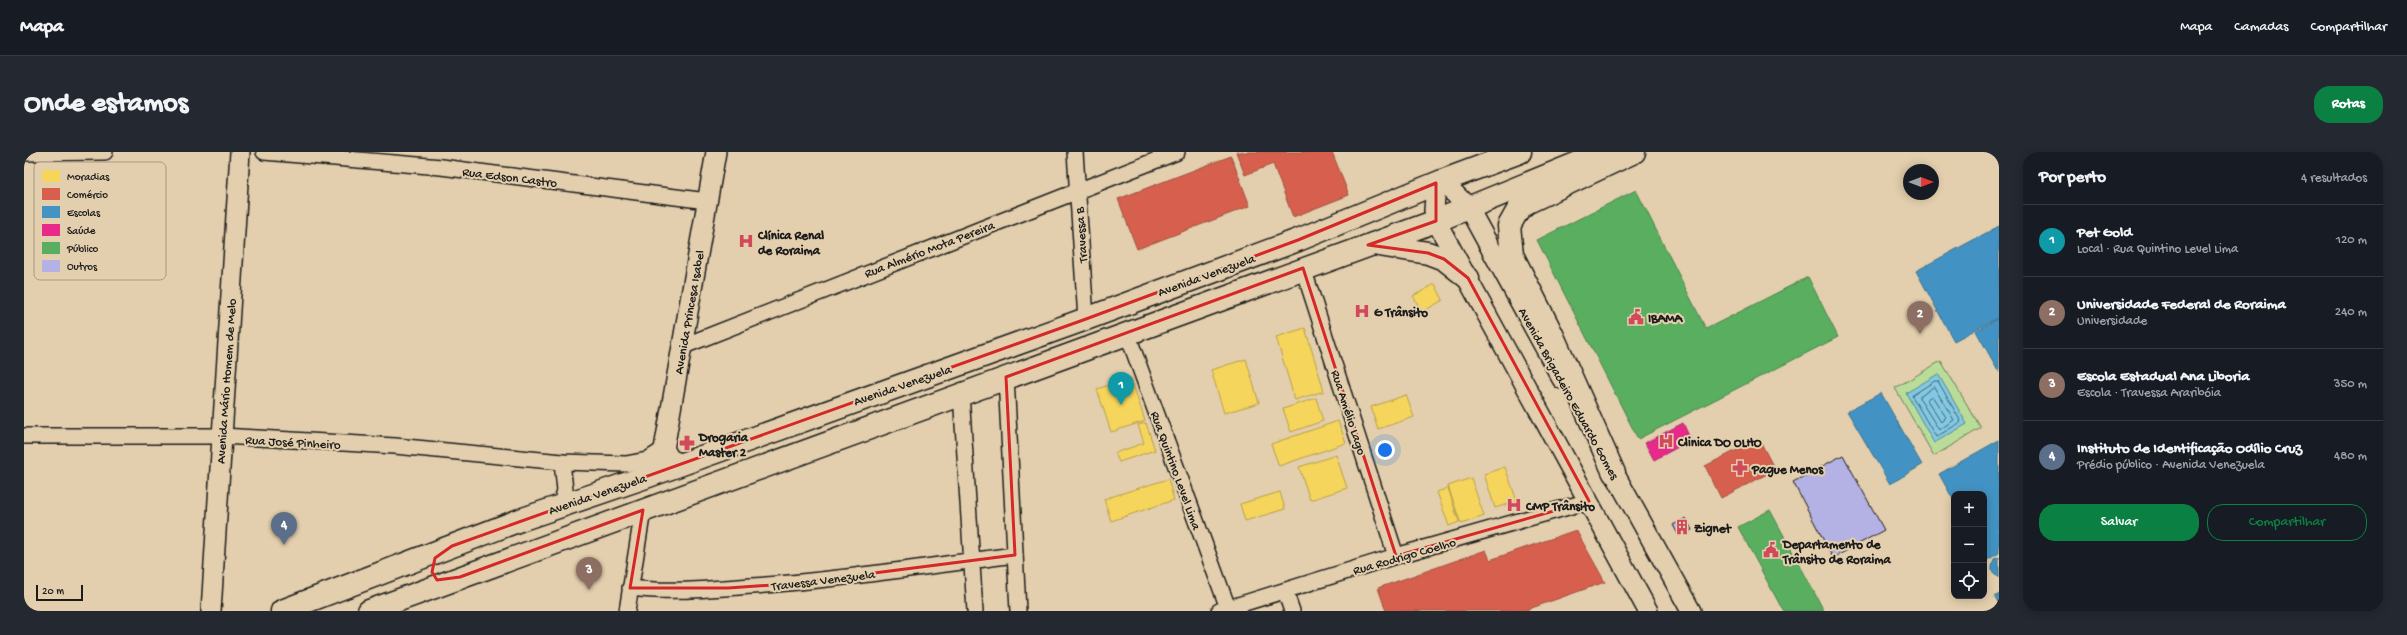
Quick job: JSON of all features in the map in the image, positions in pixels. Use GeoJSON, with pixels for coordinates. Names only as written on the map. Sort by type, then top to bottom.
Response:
{"type":"FeatureCollection","features":[{"type":"Feature","properties":{"kind":"highway","name":"Avenida Venezuela"},"geometry":{"type":"LineString","coordinates":[[282,611],[561,505],[680,464],[778,427],[1086,318],[1298,240],[1439,182],[1520,152]]}},
{"type":"Feature","properties":{"kind":"highway"},"geometry":{"type":"LineString","coordinates":[[369,611],[961,393],[1436,221],[1605,152]]}},
{"type":"Feature","properties":{"kind":"highway"},"geometry":{"type":"LineString","coordinates":[[1614,473],[1552,334],[1512,255],[1509,226],[1518,210],[1526,204],[1634,152]]}},
{"type":"Feature","properties":{"kind":"highway"},"geometry":{"type":"LineString","coordinates":[[1372,243],[1428,253],[1444,258],[1468,278]]}},
{"type":"Feature","properties":{"kind":"highway"},"geometry":{"type":"LineString","coordinates":[[778,427],[791,432],[795,439],[793,449],[779,460]]}},
{"type":"Feature","properties":{"kind":"highway"},"geometry":{"type":"LineString","coordinates":[[452,546],[435,558],[432,572],[437,580],[460,577]]}},
{"type":"Feature","properties":{"kind":"main road","name":"Avenida Mário Homem de Melo"},"geometry":{"type":"LineString","coordinates":[[211,611],[240,152]]}},
{"type":"Feature","properties":{"kind":"main road","name":"Avenida Princesa Isabel"},"geometry":{"type":"LineString","coordinates":[[664,449],[716,152]]}},
{"type":"Feature","properties":{"kind":"main road","name":"Avenida Brigadeiro Eduardo Gomes"},"geometry":{"type":"LineString","coordinates":[[1439,182],[1468,207],[1691,611]]}},
{"type":"Feature","properties":{"kind":"main road"},"geometry":{"type":"LineString","coordinates":[[1439,182],[1436,221],[1648,611]]}},
{"type":"Feature","properties":{"kind":"main road"},"geometry":{"type":"LineString","coordinates":[[664,449],[670,459],[680,464]]}},
{"type":"Feature","properties":{"kind":"street"},"geometry":{"type":"LineString","coordinates":[[24,153],[106,152]]}},
{"type":"Feature","properties":{"kind":"street","name":"Rua Edson Castro"},"geometry":{"type":"LineString","coordinates":[[264,152],[440,167],[707,201]]}},
{"type":"Feature","properties":{"kind":"street","name":"Travessa B"},"geometry":{"type":"LineString","coordinates":[[1075,152],[1076,190],[1086,318]]}},
{"type":"Feature","properties":{"kind":"street","name":"Rua Almério Mota Pereira"},"geometry":{"type":"LineString","coordinates":[[681,347],[1076,190],[1177,152]]}},
{"type":"Feature","properties":{"kind":"street","name":"Rua Amélio Lago"},"geometry":{"type":"LineString","coordinates":[[1303,268],[1396,556]]}},
{"type":"Feature","properties":{"kind":"street","name":"Rua Quintino Level Lima"},"geometry":{"type":"LineString","coordinates":[[1127,333],[1223,610]]}},
{"type":"Feature","properties":{"kind":"street"},"geometry":{"type":"LineString","coordinates":[[1006,377],[1018,611]]}},
{"type":"Feature","properties":{"kind":"street"},"geometry":{"type":"LineString","coordinates":[[961,393],[975,611]]}},
{"type":"Feature","properties":{"kind":"street","name":"Rua José Pinheiro"},"geometry":{"type":"LineString","coordinates":[[24,436],[222,436],[395,446],[562,462],[626,464],[647,460],[664,449]]}},
{"type":"Feature","properties":{"kind":"street"},"geometry":{"type":"LineString","coordinates":[[561,505],[564,490],[562,462]]}},
{"type":"Feature","properties":{"kind":"street","name":"Rua Rodrigo Coelho"},"geometry":{"type":"LineString","coordinates":[[1223,610],[1396,556],[1589,501]]}},
{"type":"Feature","properties":{"kind":"street"},"geometry":{"type":"LineString","coordinates":[[627,611],[643,510]]}},
{"type":"Feature","properties":{"kind":"street","name":"Travessa Venezuela"},"geometry":{"type":"LineString","coordinates":[[630,588],[647,590],[728,588],[788,584],[1015,555]]}},
{"type":"Feature","properties":{"kind":"street"},"geometry":{"type":"LineString","coordinates":[[1285,591],[1292,611]]}},
{"type":"Feature","properties":{"kind":"highlighted area"},"geometry":{"type":"Polygon","coordinates":[[[1436,183],[1436,221],[1368,245],[1428,253],[1444,259],[1468,278],[1589,501],[1396,556],[1303,268],[1006,377],[1015,555],[788,584],[728,588],[630,588],[643,510],[460,577],[437,580],[432,572],[435,558],[452,546],[1086,319],[1298,240],[1436,183]]]}},
{"type":"Feature","properties":{"kind":"green space"},"geometry":{"type":"Polygon","coordinates":[[[1941,361],[1981,428],[1934,456],[1895,388],[1941,361]]]}},
{"type":"Feature","properties":{"kind":"water"},"geometry":{"type":"Polygon","coordinates":[[[1938,374],[1967,424],[1934,443],[1906,393],[1938,374]]]}},
{"type":"Feature","properties":{"kind":"building: Moradias"},"geometry":{"type":"Polygon","coordinates":[[[1435,284],[1443,300],[1422,312],[1413,296],[1435,284]]]}},
{"type":"Feature","properties":{"kind":"building: Moradias"},"geometry":{"type":"Polygon","coordinates":[[[1305,328],[1324,391],[1295,400],[1276,337],[1305,328]]]}},
{"type":"Feature","properties":{"kind":"building: Moradias"},"geometry":{"type":"Polygon","coordinates":[[[1246,359],[1259,403],[1224,413],[1211,370],[1246,359]]]}},
{"type":"Feature","properties":{"kind":"building: Moradias"},"geometry":{"type":"Polygon","coordinates":[[[1131,378],[1145,421],[1111,432],[1097,389],[1131,378]]]}},
{"type":"Feature","properties":{"kind":"building: Moradias"},"geometry":{"type":"Polygon","coordinates":[[[1406,395],[1414,417],[1378,429],[1371,407],[1406,395]]]}},
{"type":"Feature","properties":{"kind":"building: Moradias"},"geometry":{"type":"Polygon","coordinates":[[[1316,398],[1323,421],[1291,432],[1283,409],[1316,398]]]}},
{"type":"Feature","properties":{"kind":"building: Moradias"},"geometry":{"type":"Polygon","coordinates":[[[1338,421],[1346,443],[1279,466],[1271,444],[1338,421]]]}},
{"type":"Feature","properties":{"kind":"building: Moradias"},"geometry":{"type":"Polygon","coordinates":[[[1146,423],[1155,450],[1119,462],[1115,453],[1144,443],[1138,425],[1146,423]]]}},
{"type":"Feature","properties":{"kind":"building: Moradias"},"geometry":{"type":"Polygon","coordinates":[[[1336,455],[1347,488],[1310,500],[1299,467],[1336,455]]]}},
{"type":"Feature","properties":{"kind":"building: Moradias"},"geometry":{"type":"Polygon","coordinates":[[[1505,467],[1517,501],[1495,508],[1484,474],[1505,467]]]}},
{"type":"Feature","properties":{"kind":"building: Moradias"},"geometry":{"type":"Polygon","coordinates":[[[1471,478],[1484,516],[1461,524],[1448,486],[1471,478]]]}},
{"type":"Feature","properties":{"kind":"building: Moradias"},"geometry":{"type":"Polygon","coordinates":[[[1168,479],[1174,500],[1111,521],[1104,499],[1168,479]]]}},
{"type":"Feature","properties":{"kind":"building: Moradias"},"geometry":{"type":"Polygon","coordinates":[[[1448,488],[1459,522],[1449,526],[1437,492],[1448,488]]]}},
{"type":"Feature","properties":{"kind":"building: Moradias"},"geometry":{"type":"Polygon","coordinates":[[[1280,492],[1285,509],[1245,521],[1240,504],[1280,492]]]}},
{"type":"Feature","properties":{"kind":"building: Comércio"},"geometry":{"type":"Polygon","coordinates":[[[1236,152],[1332,152],[1349,195],[1293,217],[1273,164],[1245,175],[1236,152]]]}},
{"type":"Feature","properties":{"kind":"building: Comércio"},"geometry":{"type":"Polygon","coordinates":[[[1231,156],[1250,206],[1137,249],[1118,199],[1231,156]]]}},
{"type":"Feature","properties":{"kind":"building: Comércio","name":"Pague Menos"},"geometry":{"type":"Polygon","coordinates":[[[1759,439],[1775,470],[1721,498],[1705,466],[1759,439]]]}},
{"type":"Feature","properties":{"kind":"building: Comércio"},"geometry":{"type":"Polygon","coordinates":[[[1576,530],[1605,582],[1523,611],[1386,611],[1378,588],[1486,550],[1490,560],[1576,530]]]}},
{"type":"Feature","properties":{"kind":"building: Escolas"},"geometry":{"type":"Polygon","coordinates":[[[1999,226],[1999,317],[1954,341],[1916,271],[1999,226]]]}},
{"type":"Feature","properties":{"kind":"building: Escolas"},"geometry":{"type":"Polygon","coordinates":[[[1999,318],[1999,372],[1976,331],[1999,318]]]}},
{"type":"Feature","properties":{"kind":"building: Escolas"},"geometry":{"type":"Polygon","coordinates":[[[1881,393],[1922,465],[1890,484],[1847,411],[1881,393]]]}},
{"type":"Feature","properties":{"kind":"building: Escolas"},"geometry":{"type":"Polygon","coordinates":[[[1999,440],[1999,553],[1987,560],[1987,491],[1951,491],[1951,496],[1939,474],[1999,440]]]}},
{"type":"Feature","properties":{"kind":"building: Escolas"},"geometry":{"type":"Polygon","coordinates":[[[1999,557],[1998,577],[1992,571],[1992,565],[1994,559],[1999,557]]]}},
{"type":"Feature","properties":{"kind":"building: Escolas"},"geometry":{"type":"Polygon","coordinates":[[[1999,594],[1999,604],[1995,597],[1999,594]]]}},
{"type":"Feature","properties":{"kind":"building: Saúde"},"geometry":{"type":"Polygon","coordinates":[[[1683,423],[1691,440],[1654,460],[1645,443],[1683,423]]]}},
{"type":"Feature","properties":{"kind":"building: Público"},"geometry":{"type":"Polygon","coordinates":[[[1636,190],[1706,329],[1808,277],[1838,337],[1638,439],[1537,240],[1636,190]]]}},
{"type":"Feature","properties":{"kind":"building: Público","name":"Departamento de Trânsito de Roraima"},"geometry":{"type":"Polygon","coordinates":[[[1770,510],[1824,611],[1784,611],[1738,527],[1770,510]]]}},
{"type":"Feature","properties":{"kind":"building: Outros"},"geometry":{"type":"Polygon","coordinates":[[[1843,455],[1884,530],[1833,558],[1793,482],[1843,455]]]}},
{"type":"Feature","properties":{"kind":"building: Outros","name":"Zignet"},"geometry":{"type":"Polygon","coordinates":[[[1686,518],[1692,530],[1679,536],[1673,525],[1686,518]]]}},
{"type":"Feature","properties":{"kind":"place","name":"Clínica Renal de Roraima"},"geometry":{"type":"Point","coordinates":[746,241]}},
{"type":"Feature","properties":{"kind":"place","name":"G Trânsito"},"geometry":{"type":"Point","coordinates":[1362,311]}},
{"type":"Feature","properties":{"kind":"place","name":"IBAMA"},"geometry":{"type":"Point","coordinates":[1636,317]}},
{"type":"Feature","properties":{"kind":"place","name":"Universidade Federal de Roraima"},"geometry":{"type":"Point","coordinates":[1920,334]}},
{"type":"Feature","properties":{"kind":"place","name":"Pet Gold"},"geometry":{"type":"Point","coordinates":[1121,405]}},
{"type":"Feature","properties":{"kind":"place","name":"Clinica DO OLHO"},"geometry":{"type":"Point","coordinates":[1666,441]}},
{"type":"Feature","properties":{"kind":"place","name":"Drogaria Master 2"},"geometry":{"type":"Point","coordinates":[687,443]}},
{"type":"Feature","properties":{"kind":"place","name":"Pague Menos"},"geometry":{"type":"Point","coordinates":[1740,468]}},
{"type":"Feature","properties":{"kind":"place","name":"CMP Trânsito"},"geometry":{"type":"Point","coordinates":[1514,505]}},
{"type":"Feature","properties":{"kind":"place","name":"Zignet"},"geometry":{"type":"Point","coordinates":[1682,527]}},
{"type":"Feature","properties":{"kind":"place","name":"Instituto de Identificação Odílio Cruz"},"geometry":{"type":"Point","coordinates":[284,545]}},
{"type":"Feature","properties":{"kind":"place","name":"Departamento de Trânsito de Roraima"},"geometry":{"type":"Point","coordinates":[1771,550]}},
{"type":"Feature","properties":{"kind":"place","name":"Escola Estadual Ana Liboria"},"geometry":{"type":"Point","coordinates":[589,590]}}]}
